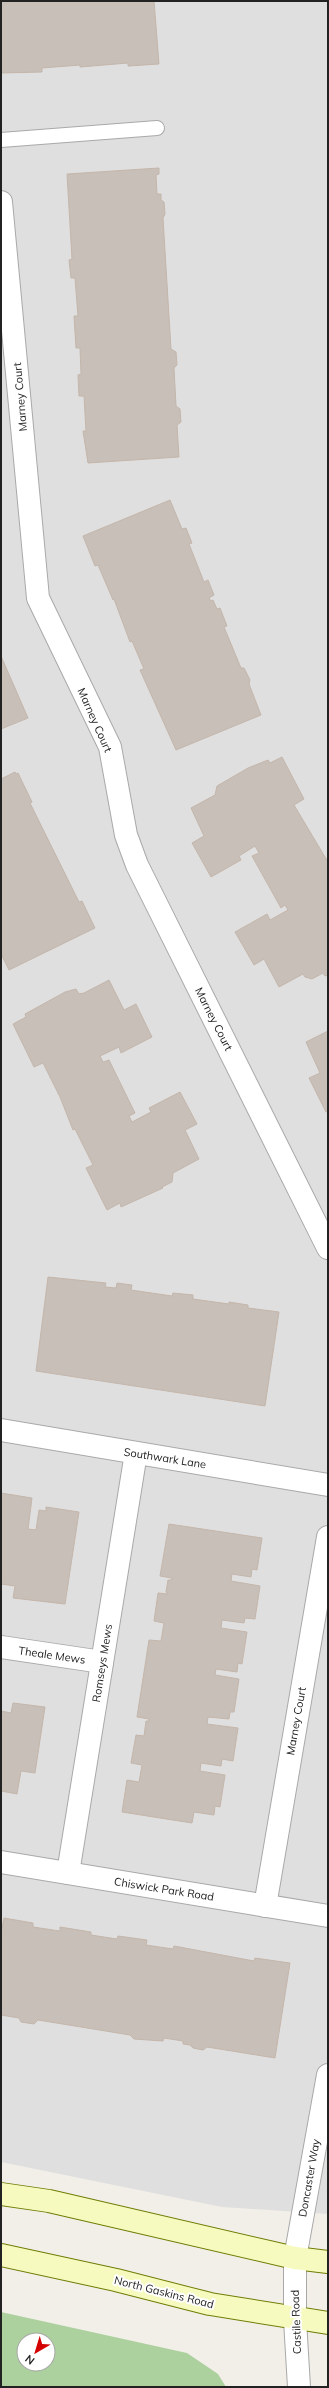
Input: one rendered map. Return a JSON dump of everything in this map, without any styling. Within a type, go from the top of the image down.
[{"type":"main road","points":[[1,2194],[49,2201],[295,2258],[328,2262]]},
{"type":"main road","name":"North Gaskins Road","points":[[1,2255],[116,2280],[210,2304],[295,2320],[328,2323]]},
{"type":"street","name":"Marney Court","points":[[1,202],[38,598],[110,747],[126,835],[137,865],[328,1248]]},
{"type":"street","name":"Southwark Lane","points":[[1,1430],[328,1485]]},
{"type":"street","name":"Romseys Mews","points":[[68,1873],[136,1453]]},
{"type":"street","name":"Marney Court","points":[[265,1906],[328,1537]]},
{"type":"street","name":"Theale Mews","points":[[1,1647],[102,1662]]},
{"type":"street","name":"Chiswick Park Road","points":[[1,1862],[328,1916]]},
{"type":"street","name":"Doncaster Way","points":[[295,2258],[328,2075]]},
{"type":"street","name":"Castile Road","points":[[295,2258],[295,2320],[299,2387]]},
{"type":"lane","points":[[1,140],[157,128]]},
{"type":"shaded area","points":[[1,1],[328,1],[328,2214],[222,2207],[1,2162]]},
{"type":"green space","points":[[1,2312],[187,2353],[218,2374],[226,2387],[1,2387]]},
{"type":"building","points":[[1,1],[154,1],[159,64],[128,66],[128,63],[80,67],[80,65],[42,68],[42,72],[1,73]]},
{"type":"building","points":[[159,168],[159,174],[156,175],[157,194],[161,194],[161,200],[164,202],[165,214],[163,218],[171,349],[176,352],[177,365],[174,368],[176,406],[180,409],[181,422],[177,425],[179,457],[88,463],[83,431],[86,431],[84,396],[79,396],[78,375],[81,374],[80,348],[76,348],[74,316],[78,316],[75,278],[71,278],[69,260],[72,259],[67,174]]},
{"type":"building","points":[[170,500],[182,529],[186,528],[192,543],[189,544],[204,582],[208,580],[214,595],[209,598],[211,601],[213,600],[217,609],[220,608],[227,626],[224,627],[241,668],[244,668],[250,680],[249,684],[261,715],[176,750],[140,670],[144,669],[132,641],[130,642],[114,599],[113,600],[98,565],[95,566],[83,536]]},
{"type":"building","points":[[1,656],[28,718],[1,729]]},
{"type":"building","points":[[282,757],[304,799],[294,805],[328,862],[328,975],[325,976],[323,973],[312,979],[305,977],[303,974],[279,987],[264,959],[254,965],[235,932],[267,914],[270,920],[288,910],[285,905],[281,908],[252,856],[259,853],[255,846],[239,856],[241,860],[211,877],[192,843],[204,836],[191,808],[215,795],[217,786],[248,768],[268,760],[270,763]]},
{"type":"building","points":[[15,772],[16,774],[18,773],[32,802],[30,803],[79,902],[82,901],[95,928],[9,970],[1,954],[1,779]]},
{"type":"building","points":[[109,980],[124,1010],[136,1004],[152,1037],[121,1053],[119,1047],[100,1056],[103,1062],[109,1060],[135,1113],[129,1116],[132,1122],[151,1112],[149,1108],[180,1092],[197,1124],[185,1130],[199,1159],[173,1173],[172,1182],[162,1187],[163,1188],[121,1207],[120,1203],[107,1210],[86,1168],[93,1165],[75,1129],[73,1130],[60,1097],[43,1063],[34,1067],[13,1024],[26,1017],[25,1014],[65,992],[76,989],[79,994],[84,993]]},
{"type":"building","points":[[328,1031],[328,1111],[326,1112],[309,1078],[320,1073],[306,1042]]},
{"type":"building","points":[[48,1277],[106,1283],[105,1287],[116,1288],[117,1283],[132,1285],[131,1290],[172,1296],[173,1293],[193,1295],[193,1299],[229,1304],[229,1302],[248,1305],[248,1308],[279,1312],[265,1406],[36,1371]]},
{"type":"building","points":[[1,1493],[32,1498],[28,1529],[36,1530],[39,1510],[46,1511],[46,1507],[79,1512],[65,1604],[13,1598],[15,1586],[1,1584]]},
{"type":"building","points":[[169,1524],[262,1538],[257,1570],[252,1569],[251,1577],[232,1574],[231,1581],[260,1586],[255,1619],[245,1618],[244,1623],[222,1620],[221,1628],[247,1632],[242,1664],[238,1663],[237,1672],[216,1669],[215,1675],[239,1679],[234,1712],[230,1712],[229,1719],[208,1717],[207,1724],[238,1728],[233,1761],[222,1759],[221,1766],[201,1763],[200,1771],[225,1775],[220,1807],[215,1806],[214,1815],[194,1812],[192,1823],[122,1812],[127,1780],[139,1782],[142,1765],[131,1763],[136,1735],[144,1736],[146,1721],[149,1721],[149,1719],[137,1717],[149,1640],[161,1641],[164,1623],[154,1621],[158,1593],[168,1594],[166,1592],[168,1580],[171,1580],[172,1578],[160,1576]]},
{"type":"building","points":[[13,1703],[45,1707],[35,1773],[21,1771],[17,1794],[1,1791],[1,1711],[11,1713]]},
{"type":"building","points":[[4,1918],[33,1923],[33,1927],[60,1931],[60,1927],[91,1932],[91,1935],[117,1939],[118,1936],[147,1940],[146,1945],[173,1949],[174,1946],[254,1961],[255,1958],[290,1963],[275,2058],[207,2047],[203,2050],[183,2044],[183,2041],[164,2038],[163,2041],[134,2039],[130,2035],[38,2020],[34,2024],[21,2022],[19,2018],[1,2015],[1,1933]]}]
